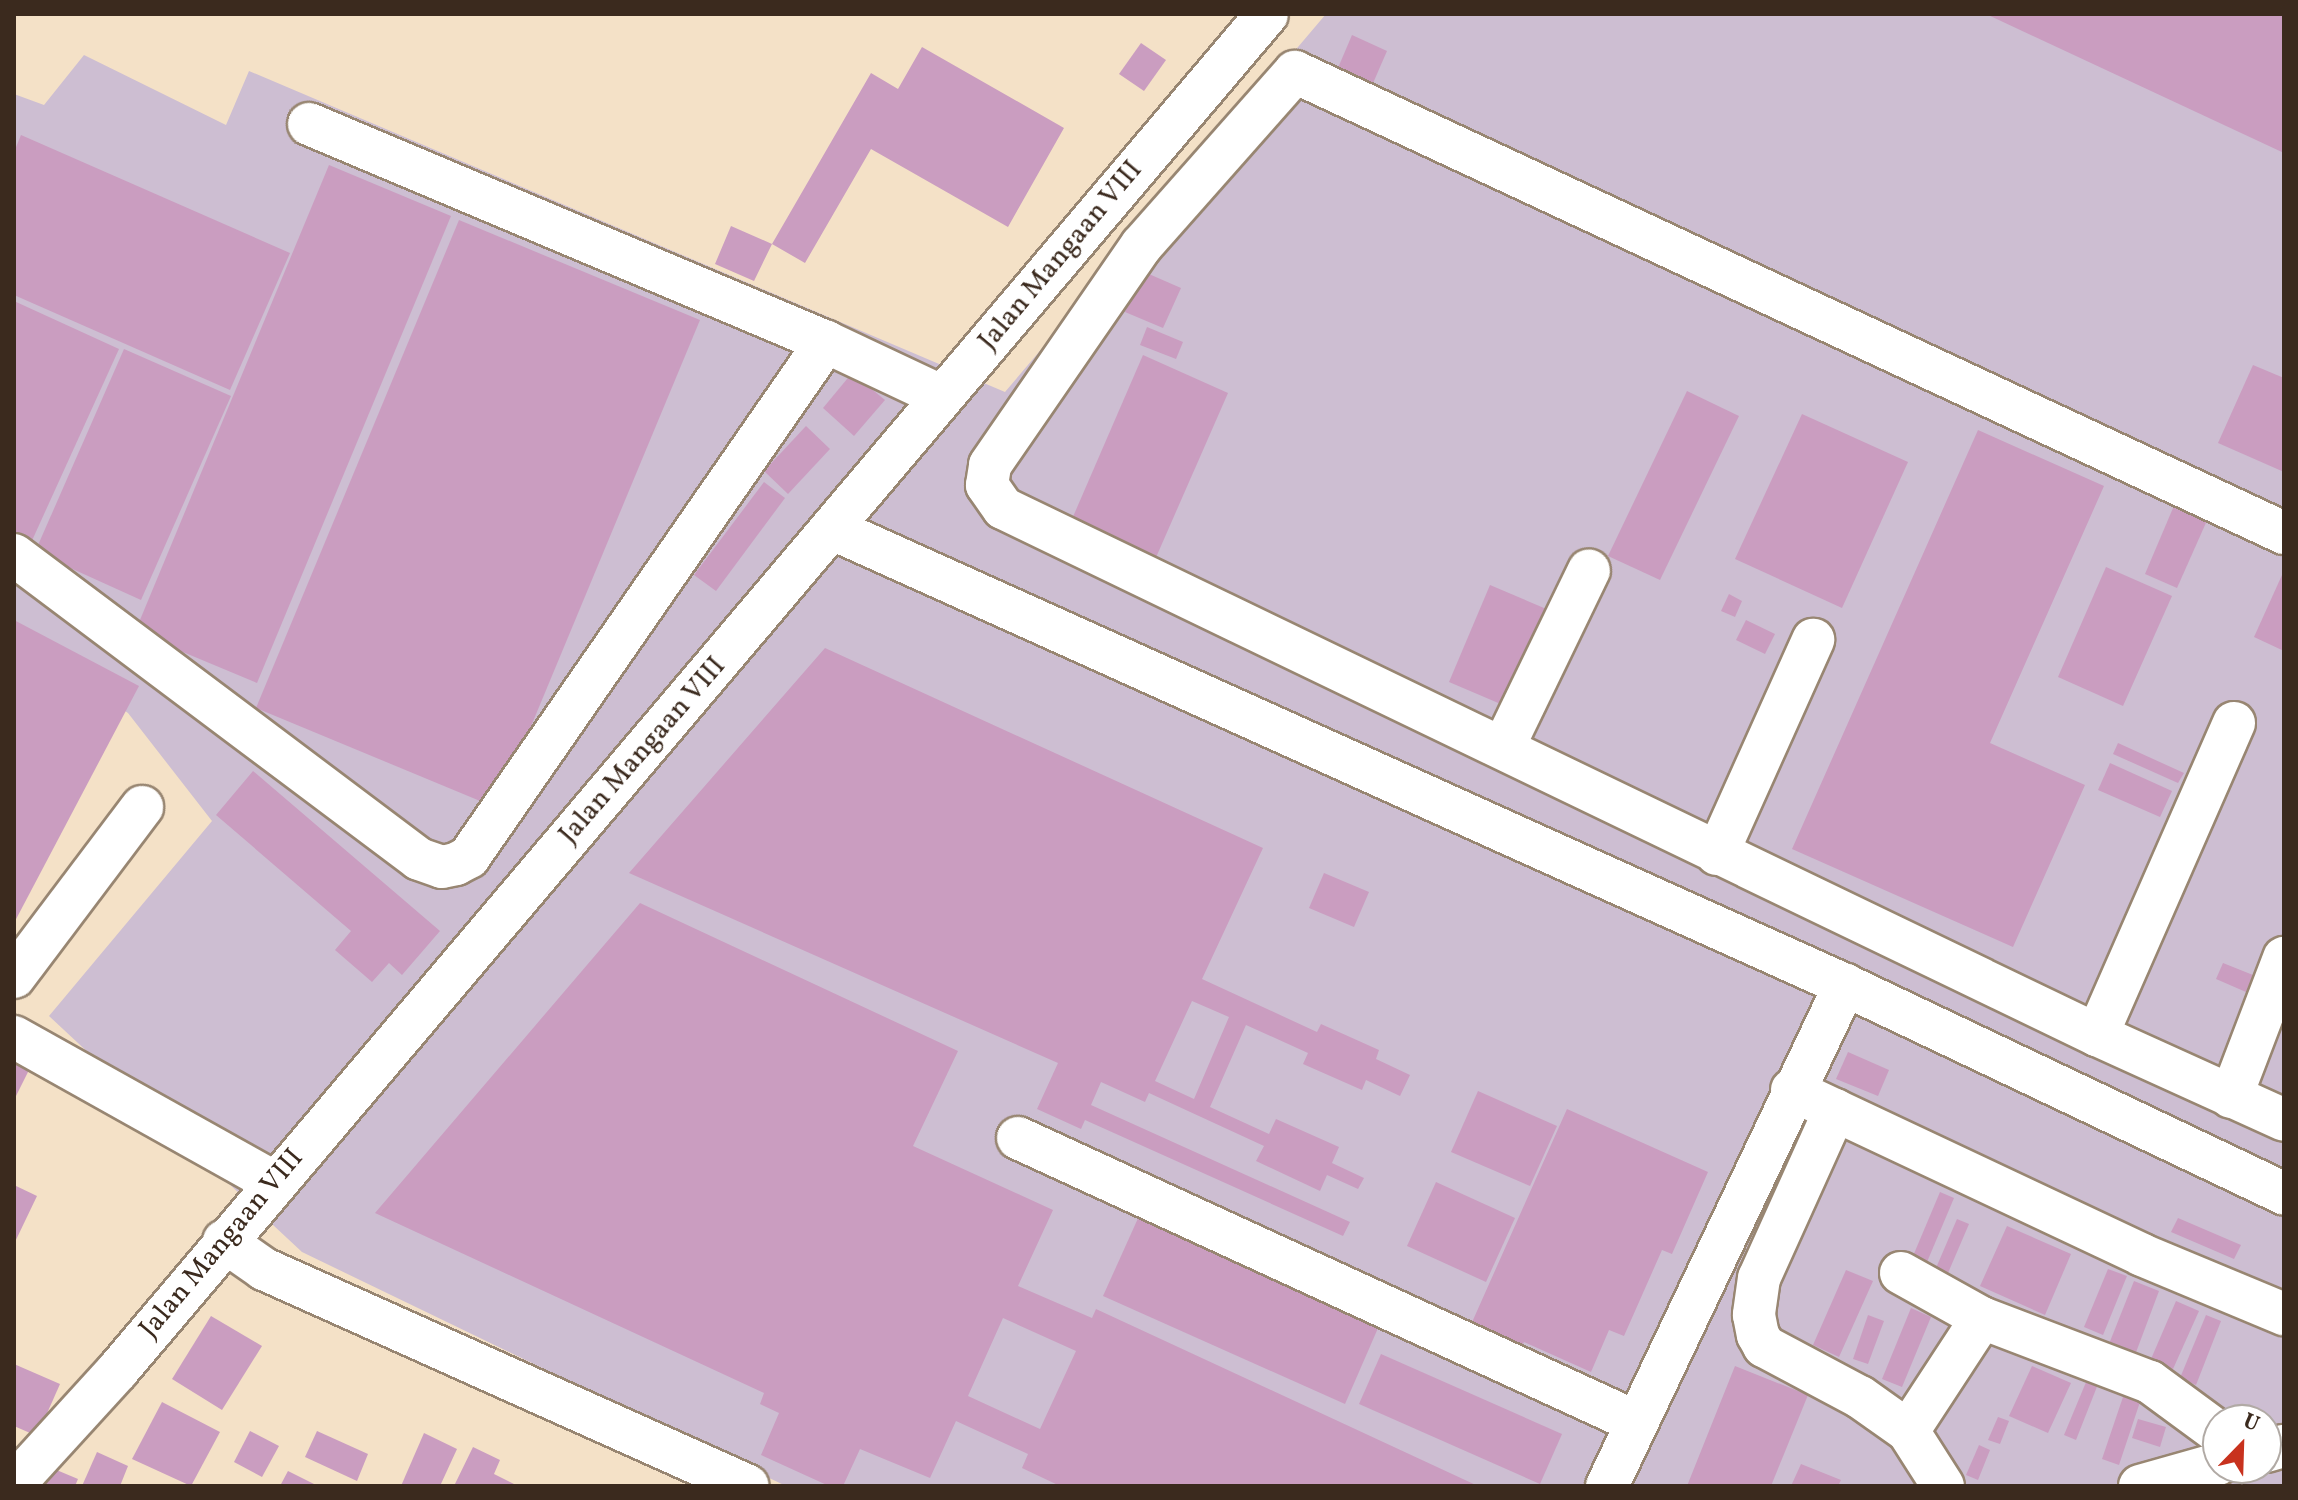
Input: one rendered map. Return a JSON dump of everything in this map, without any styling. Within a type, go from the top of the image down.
[{"type":"street","name":"Jalan Mangaan VIII","points":[[14,1484],[118,1370],[273,1182],[833,529],[941,396],[1267,14]]},
{"type":"street","points":[[2284,533],[1295,72],[1142,245],[1008,434],[990,465],[987,485],[1003,508],[1504,746],[1717,854],[2097,1035],[2284,1120]]},
{"type":"street","points":[[309,124],[826,342],[941,396]]},
{"type":"street","points":[[14,555],[419,859],[442,867],[456,864],[469,857],[826,342]]},
{"type":"street","points":[[833,529],[1845,985],[2284,1193]]},
{"type":"street","points":[[1504,746],[1589,570]]},
{"type":"street","points":[[1717,854],[1813,640]]},
{"type":"street","points":[[2097,1035],[2234,723]]},
{"type":"street","points":[[14,977],[142,807]]},
{"type":"street","points":[[2231,1097],[2284,958]]},
{"type":"street","points":[[1607,1486],[1792,1090],[1845,985]]},
{"type":"street","points":[[14,1037],[273,1182]]},
{"type":"street","points":[[1792,1090],[2142,1255],[2284,1314]]},
{"type":"street","points":[[1835,1110],[1759,1278],[1754,1315],[1758,1335],[1764,1346],[1860,1397],[1908,1431],[1943,1486]]},
{"type":"street","points":[[1018,1138],[1636,1422]]},
{"type":"street","points":[[224,1241],[264,1269],[748,1486]]},
{"type":"street","points":[[1901,1273],[1982,1318],[2150,1382],[2202,1420]]},
{"type":"street","points":[[1908,1431],[1982,1318]]},
{"type":"street","points":[[2140,1486],[2202,1469]]},
{"type":"shaded area","points":[[1326,14],[2284,14],[2284,1486],[786,1486],[302,1252],[49,1016],[212,821],[128,713],[14,632],[14,94],[44,105],[84,55],[226,125],[249,71],[1005,392]]},
{"type":"building","points":[[1986,14],[2284,14],[2284,153]]},
{"type":"building","points":[[1352,35],[1387,51],[1370,90],[1335,75]]},
{"type":"building","points":[[1141,43],[1166,60],[1144,91],[1119,74]]},
{"type":"building","points":[[922,47],[1064,128],[1008,227],[871,149],[805,263],[772,244],[871,73],[898,89]]},
{"type":"building","points":[[21,135],[290,253],[230,390],[14,295],[14,152]]},
{"type":"building","points":[[329,165],[451,216],[257,683],[135,632]]},
{"type":"building","points":[[459,220],[700,320],[497,808],[256,708]]},
{"type":"building","points":[[731,226],[772,244],[754,281],[715,264]]},
{"type":"building","points":[[1142,271],[1181,288],[1163,328],[1125,312]]},
{"type":"building","points":[[14,301],[119,349],[30,545],[14,538]]},
{"type":"building","points":[[1147,327],[1183,342],[1176,359],[1140,345]]},
{"type":"building","points":[[124,349],[231,396],[141,600],[35,552]]},
{"type":"building","points":[[1143,355],[1228,393],[1154,562],[1069,526]]},
{"type":"building","points":[[2253,365],[2284,378],[2284,472],[2218,443]]},
{"type":"building","points":[[852,373],[885,400],[854,436],[823,408]]},
{"type":"building","points":[[1687,391],[1739,416],[1660,580],[1608,556]]},
{"type":"building","points":[[1802,414],[1908,462],[1842,608],[1735,559]]},
{"type":"building","points":[[806,426],[830,449],[788,494],[764,471]]},
{"type":"building","points":[[1978,430],[2104,486],[1990,743],[2085,785],[2013,947],[1792,849]]},
{"type":"building","points":[[764,482],[785,498],[716,591],[694,575]]},
{"type":"building","points":[[2176,501],[2209,516],[2177,588],[2145,574]]},
{"type":"building","points":[[2106,567],[2172,596],[2123,706],[2058,677]]},
{"type":"building","points":[[2284,576],[2284,651],[2254,637]]},
{"type":"building","points":[[1490,585],[1551,611],[1510,708],[1449,682]]},
{"type":"building","points":[[1729,594],[1742,601],[1735,617],[1721,611]]},
{"type":"building","points":[[14,620],[139,686],[14,923]]},
{"type":"building","points":[[1746,620],[1775,634],[1765,654],[1736,640]]},
{"type":"building","points":[[825,648],[1263,848],[1202,979],[1317,1032],[1321,1024],[1379,1050],[1376,1059],[1410,1075],[1400,1096],[1366,1080],[1362,1090],[1303,1064],[1308,1053],[1246,1025],[1210,1107],[1269,1134],[1276,1119],[1339,1147],[1332,1163],[1364,1178],[1358,1189],[1327,1175],[1320,1191],[1256,1161],[1264,1146],[1149,1093],[1145,1102],[1101,1082],[1091,1105],[1350,1222],[1343,1236],[1085,1120],[1081,1129],[1037,1109],[1058,1063],[629,873]],"holes":[[[1192,1001],[1229,1017],[1194,1099],[1155,1081]]]},
{"type":"building","points":[[2118,743],[2184,773],[2178,783],[2113,754]]},
{"type":"building","points":[[2110,763],[2172,791],[2160,817],[2098,790]]},
{"type":"building","points":[[253,771],[440,931],[402,975],[389,963],[372,982],[335,950],[351,931],[216,815]]},
{"type":"building","points":[[1324,873],[1369,892],[1354,927],[1309,908]]},
{"type":"building","points":[[640,903],[958,1051],[913,1146],[1053,1210],[1018,1286],[1092,1318],[1096,1309],[1478,1486],[1060,1486],[1022,1468],[1028,1454],[956,1421],[930,1478],[860,1449],[843,1486],[829,1486],[761,1455],[779,1413],[760,1404],[764,1393],[375,1213]],"holes":[[[1003,1318],[1076,1351],[1040,1429],[968,1396]]]},
{"type":"building","points":[[2223,963],[2253,975],[2246,992],[2216,979]]},
{"type":"building","points":[[1848,1052],[1889,1070],[1878,1096],[1836,1079]]},
{"type":"building","points":[[14,1055],[32,1064],[14,1100]]},
{"type":"building","points":[[1478,1091],[1557,1126],[1530,1186],[1451,1152]]},
{"type":"building","points":[[1567,1109],[1708,1172],[1672,1254],[1662,1250],[1624,1336],[1609,1330],[1591,1372],[1524,1342],[1519,1352],[1469,1329]]},
{"type":"building","points":[[1436,1182],[1515,1218],[1486,1282],[1407,1246]]},
{"type":"building","points":[[14,1185],[37,1196],[14,1244]]},
{"type":"building","points":[[1940,1192],[1954,1198],[1927,1262],[1913,1256]]},
{"type":"building","points":[[1144,1205],[1385,1312],[1345,1404],[1103,1296]]},
{"type":"building","points":[[2178,1218],[2241,1245],[2234,1259],[2171,1232]]},
{"type":"building","points":[[1957,1219],[1969,1224],[1948,1273],[1936,1268]]},
{"type":"building","points":[[2007,1226],[2071,1254],[2045,1315],[1980,1286]]},
{"type":"building","points":[[2108,1269],[2127,1276],[2103,1335],[2084,1327]]},
{"type":"building","points":[[1846,1270],[1873,1281],[1839,1357],[1813,1345]]},
{"type":"building","points":[[2134,1281],[2159,1291],[2135,1355],[2109,1344]]},
{"type":"building","points":[[2176,1301],[2199,1311],[2173,1369],[2151,1359]]},
{"type":"building","points":[[1911,1308],[1931,1317],[1902,1387],[1882,1379]]},
{"type":"building","points":[[1868,1315],[1884,1321],[1868,1364],[1853,1359]]},
{"type":"building","points":[[2206,1315],[2221,1321],[2196,1385],[2180,1378]]},
{"type":"building","points":[[211,1316],[262,1346],[222,1410],[172,1379]]},
{"type":"building","points":[[1381,1354],[1562,1434],[1540,1484],[1359,1404]]},
{"type":"building","points":[[14,1364],[60,1384],[37,1436],[14,1426]]},
{"type":"building","points":[[1735,1366],[1808,1395],[1771,1486],[1687,1486]]},
{"type":"building","points":[[2032,1366],[2071,1383],[2048,1433],[2009,1416]]},
{"type":"building","points":[[2089,1375],[2100,1379],[2076,1440],[2064,1435]]},
{"type":"building","points":[[2124,1394],[2141,1399],[2119,1465],[2102,1459]]},
{"type":"building","points":[[162,1402],[220,1432],[191,1486],[132,1459]]},
{"type":"building","points":[[1998,1417],[2009,1421],[2000,1444],[1988,1440]]},
{"type":"building","points":[[2138,1419],[2166,1427],[2160,1447],[2132,1438]]},
{"type":"building","points":[[250,1431],[279,1446],[262,1477],[234,1462]]},
{"type":"building","points":[[317,1431],[368,1454],[357,1481],[305,1457]]},
{"type":"building","points":[[424,1433],[457,1449],[440,1486],[401,1486]]},
{"type":"building","points":[[1979,1445],[1990,1450],[1978,1480],[1966,1475]]},
{"type":"building","points":[[473,1447],[500,1460],[494,1474],[518,1486],[454,1486]]},
{"type":"building","points":[[97,1452],[128,1466],[120,1486],[82,1486]]},
{"type":"building","points":[[1801,1464],[1841,1480],[1838,1486],[1791,1486]]},
{"type":"building","points":[[47,1466],[78,1479],[75,1486],[38,1486]]},
{"type":"building","points":[[288,1471],[318,1486],[280,1486]]}]
